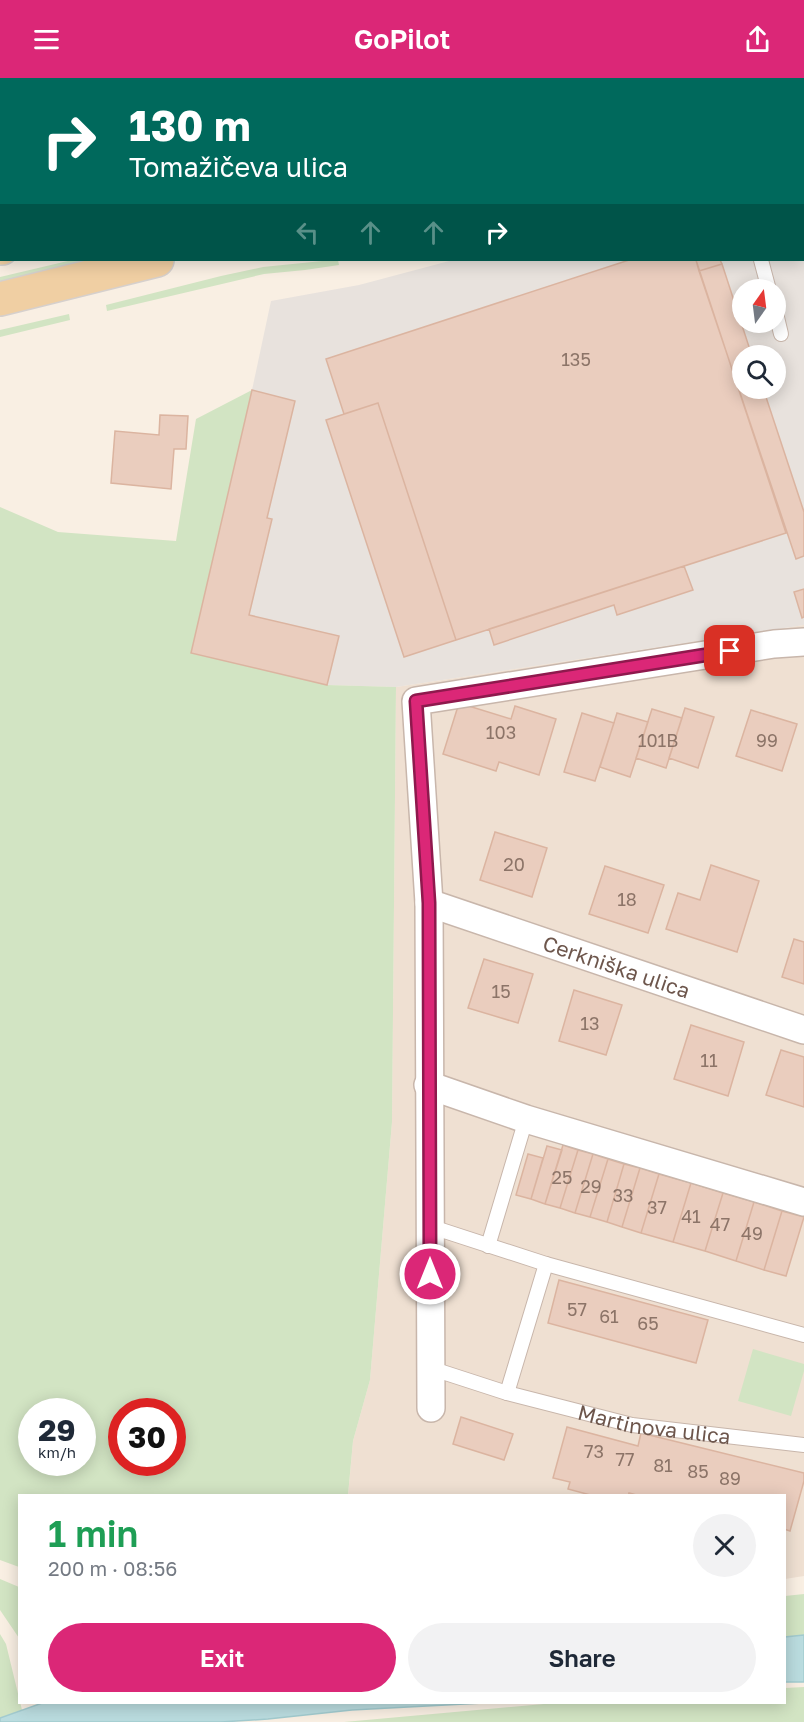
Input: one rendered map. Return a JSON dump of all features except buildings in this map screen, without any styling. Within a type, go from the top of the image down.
[{"type":"main road","points":[[0,299],[153,261]]},
{"type":"street","points":[[430,1408],[429,903],[416,701],[774,644],[804,642]]},
{"type":"street","name":"Cerkniška ulica","points":[[429,903],[804,1030]]},
{"type":"street","points":[[428,1085],[526,1119],[804,1202]]},
{"type":"lane","points":[[761,261],[766,279]]},
{"type":"lane","points":[[488,1246],[526,1119]]},
{"type":"lane","points":[[429,1226],[546,1264],[804,1335]]},
{"type":"lane","points":[[507,1394],[546,1264]]},
{"type":"lane","name":"Martinova ulica","points":[[430,1368],[507,1394],[632,1425],[804,1445]]},
{"type":"shaded area","points":[[449,261],[804,261],[804,625],[396,687],[327,685],[191,653],[271,301],[359,285]]},
{"type":"shaded area","points":[[804,625],[804,1576],[786,1579],[786,1494],[348,1494],[353,1441],[370,1380],[392,1122],[396,687]]},
{"type":"green space","points":[[68,261],[93,261],[0,283],[0,277]]},
{"type":"green space","points":[[322,261],[338,261],[339,265],[264,274],[107,311],[106,305],[263,267]]},
{"type":"green space","points":[[69,314],[70,320],[0,337],[0,330]]},
{"type":"green space","points":[[252,390],[191,653],[327,685],[396,687],[392,1122],[370,1380],[353,1441],[348,1494],[18,1494],[18,1567],[0,1560],[0,507],[58,532],[176,541],[196,419]]},
{"type":"green space","points":[[753,1349],[804,1364],[791,1416],[738,1401]]},
{"type":"green space","points":[[0,1579],[18,1587],[18,1637],[0,1610]]},
{"type":"green space","points":[[804,1594],[804,1635],[786,1637],[786,1596]]},
{"type":"green space","points":[[0,1634],[6,1644],[18,1694],[18,1704],[21,1704],[22,1710],[0,1718]]},
{"type":"green space","points":[[804,1687],[804,1722],[344,1722],[544,1704],[786,1704],[786,1688]]},
{"type":"water","points":[[804,1635],[804,1682],[786,1682],[786,1637]]},
{"type":"water","points":[[39,1704],[464,1704],[352,1710],[221,1722],[0,1722],[0,1718]]},
{"type":"route","points":[[430,1274],[429,903],[416,701],[730,651]]}]
